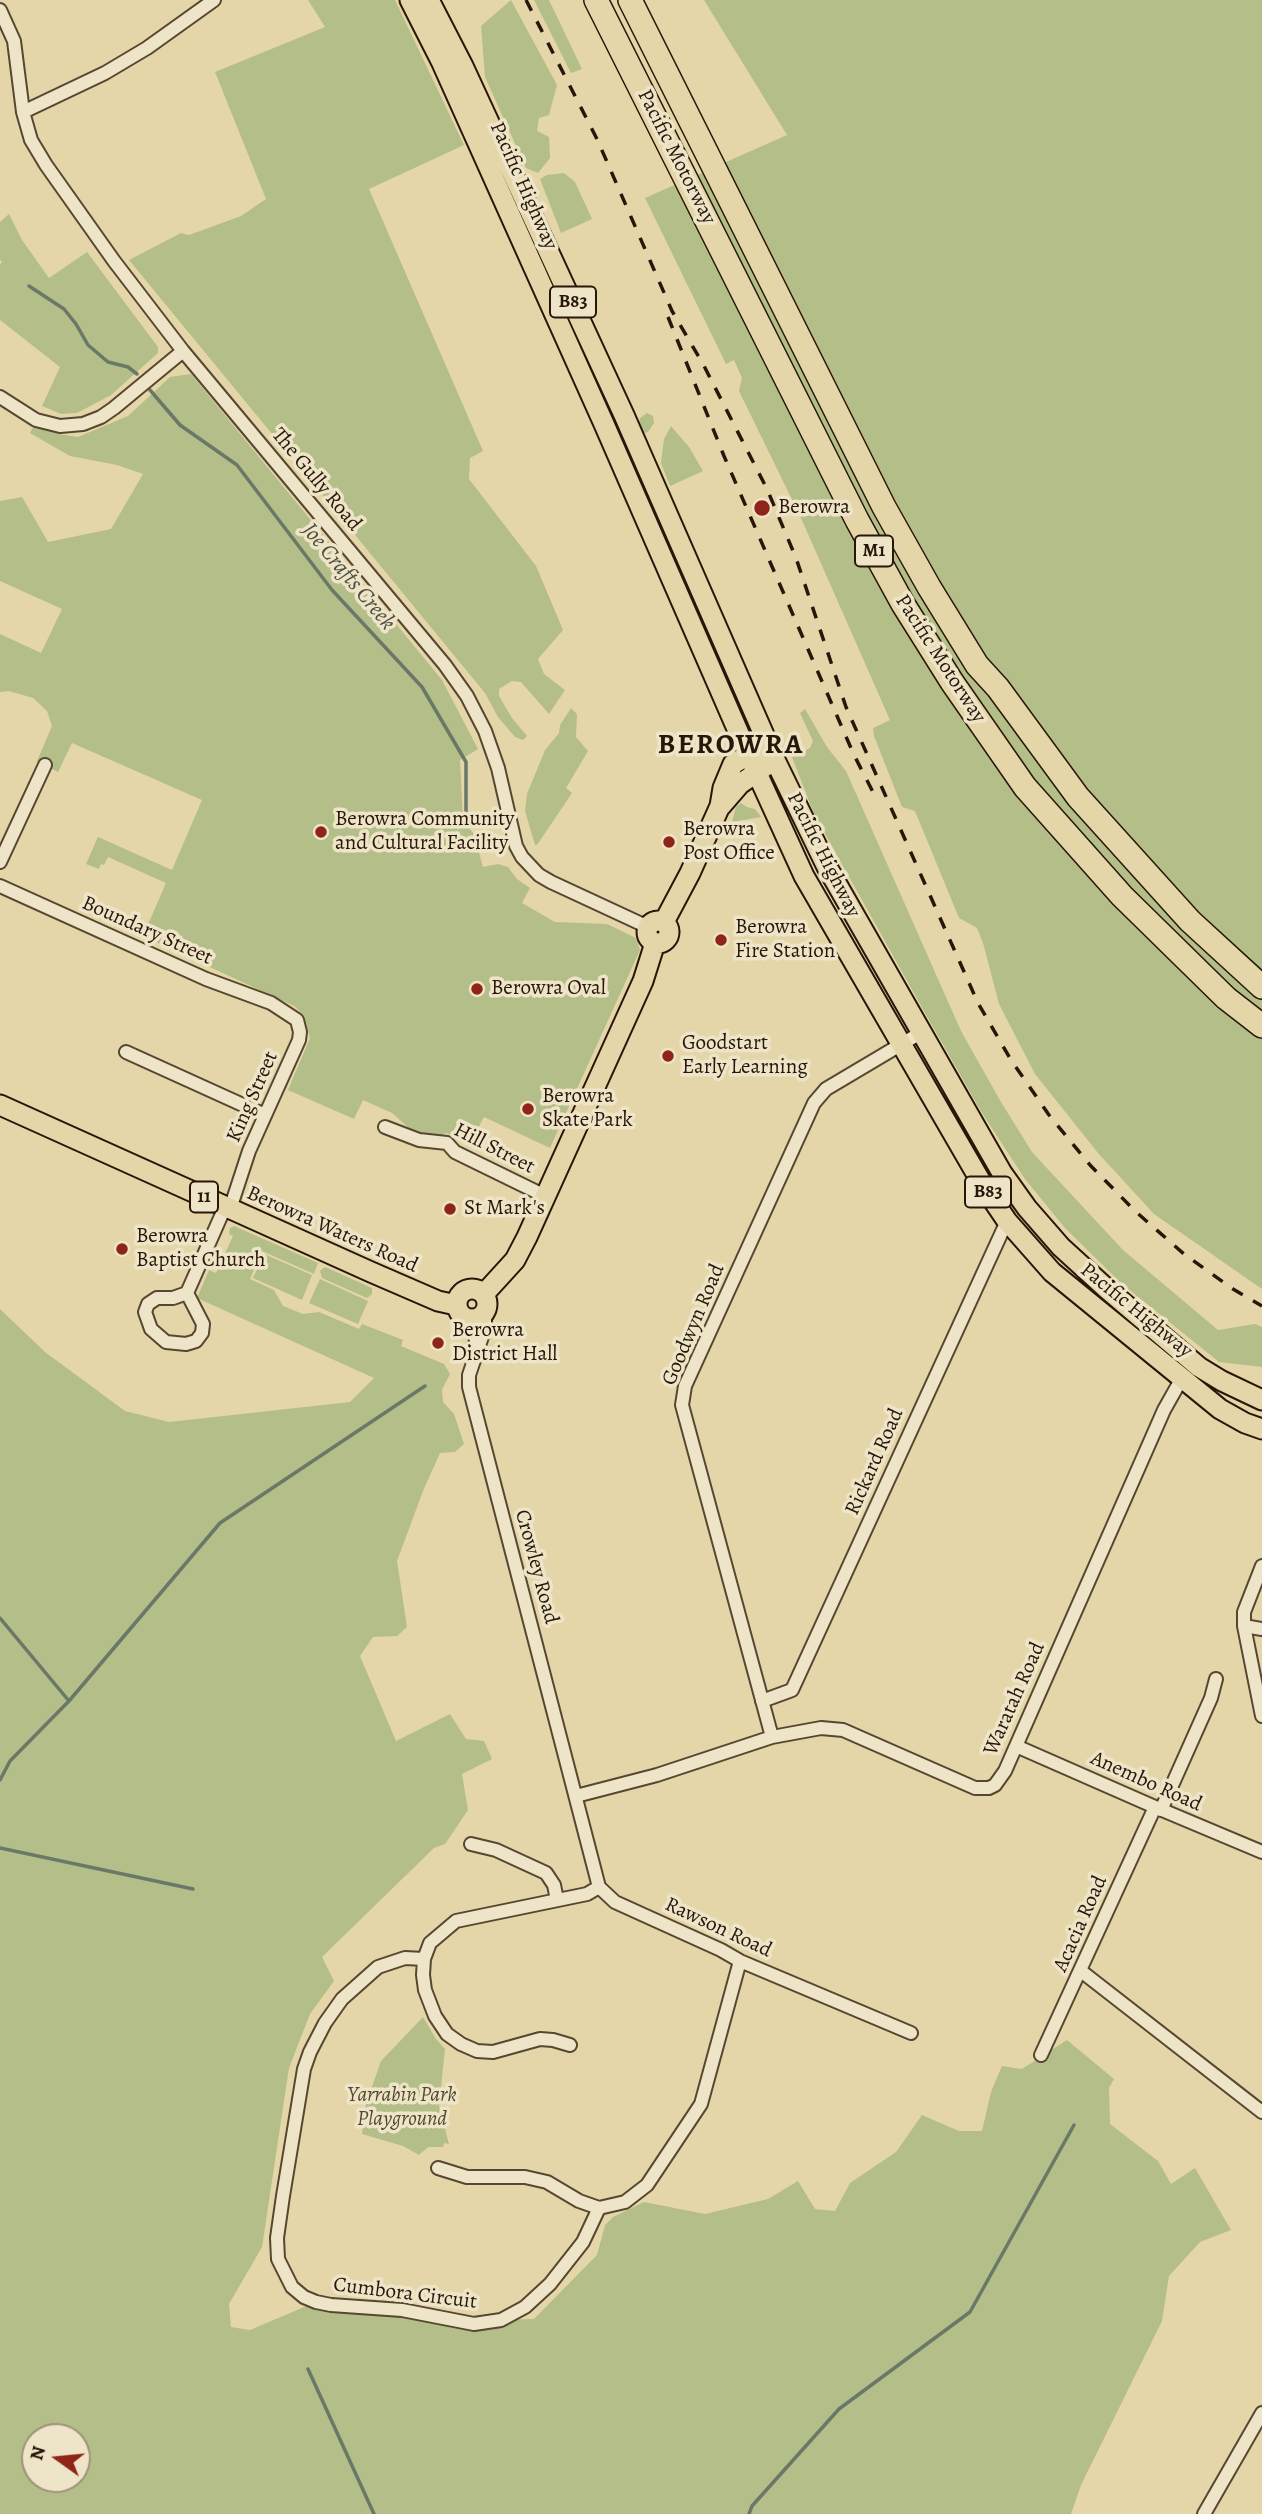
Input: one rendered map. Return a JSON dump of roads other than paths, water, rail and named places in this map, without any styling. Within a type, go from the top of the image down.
[{"type":"highway","name":"Pacific Motorway","points":[[596,0],[858,520],[903,604],[952,682],[1025,787],[1122,896],[1226,998],[1262,1027]]},
{"type":"highway","name":"Pacific Motorway","points":[[630,0],[884,507],[977,665],[998,688],[1078,797],[1191,921],[1262,987]]},
{"type":"main road","name":"Pacific Highway","points":[[410,0],[442,63],[479,122],[644,458],[772,752],[827,867],[1002,1172],[1027,1208],[1060,1247],[1199,1367],[1262,1400]]},
{"type":"main road","name":"Pacific Highway","points":[[429,0],[748,754],[804,876],[984,1187],[1007,1221],[1052,1272],[1220,1409],[1262,1429]]},
{"type":"main road","points":[[479,1309],[515,1260],[545,1196],[643,981],[655,931],[690,873],[720,806],[723,788],[733,764],[748,754],[772,752]]},
{"type":"main road","points":[[720,806],[740,784],[757,772],[772,752]]},
{"type":"main road","name":"Berowra Waters Road","points":[[0,1105],[438,1301],[456,1305]]},
{"type":"main road","points":[[456,1305],[459,1296],[466,1290],[476,1289],[479,1309]]},
{"type":"main road","name":"11","points":[[456,1305],[460,1315],[479,1309]]},
{"type":"street","points":[[23,112],[105,73],[147,48],[214,0]]},
{"type":"street","name":"The Gully Road","points":[[0,10],[15,41],[23,112],[31,139],[46,165],[114,261],[183,351],[437,656],[467,696],[485,731],[498,768],[516,846],[530,867],[557,885],[655,931]]},
{"type":"street","points":[[0,397],[36,420],[60,426],[83,424],[114,408],[183,351]]},
{"type":"street","points":[[0,862],[44,765]]},
{"type":"street","name":"Boundary Street","points":[[0,886],[206,979],[280,1007]]},
{"type":"street","name":"King Street","points":[[187,1293],[228,1208],[249,1151],[296,1046],[300,1032],[297,1020],[280,1007]]},
{"type":"street","name":"Goodwyn Road","points":[[772,1737],[682,1405],[685,1386],[814,1103],[826,1089],[922,1032]]},
{"type":"street","points":[[126,1052],[265,1115]]},
{"type":"street","name":"Hill Street","points":[[385,1127],[419,1140],[447,1143],[455,1152],[545,1196]]},
{"type":"street","name":"Rickard Road","points":[[762,1701],[792,1690],[1007,1221]]},
{"type":"street","points":[[187,1293],[203,1324],[202,1333],[196,1341],[186,1344],[166,1342],[151,1329],[145,1312],[148,1304],[157,1298],[173,1298],[187,1293]]},
{"type":"street","name":"Crowley Road","points":[[479,1309],[485,1328],[469,1374],[469,1387],[576,1796]]},
{"type":"street","name":"Waratah Road","points":[[576,1796],[670,1771],[772,1737],[821,1728],[843,1730],[967,1786],[989,1788],[1000,1779],[1016,1746],[1164,1410],[1182,1378]]},
{"type":"street","points":[[1262,1566],[1246,1603],[1244,1626],[1262,1716]]},
{"type":"street","points":[[1244,1626],[1262,1629]]},
{"type":"street","name":"Acacia Road","points":[[1041,2055],[1211,1698],[1216,1679]]},
{"type":"street","name":"Anembo Road","points":[[1016,1746],[1262,1852]]},
{"type":"street","points":[[570,2045],[540,2039],[493,2052],[477,2051],[461,2044],[447,2034],[435,2016],[425,1990],[423,1975],[424,1959],[430,1943],[456,1921],[587,1894],[600,1887],[576,1796]]},
{"type":"street","points":[[471,1844],[496,1850],[546,1873],[554,1885],[557,1900]]},
{"type":"street","name":"Rawson Road","points":[[600,1887],[615,1902],[722,1950],[740,1961],[912,2033]]},
{"type":"street","name":"Cumbora Circuit","points":[[424,1959],[405,1958],[379,1967],[342,1999],[310,2052],[304,2069],[277,2238],[278,2259],[292,2287],[304,2297],[331,2305],[402,2310],[474,2324],[501,2320],[525,2307],[550,2284],[583,2242],[598,2208]]},
{"type":"street","points":[[438,2168],[467,2177],[525,2177],[547,2182],[579,2201],[598,2208],[625,2202],[647,2185],[701,2104],[740,1961]]},
{"type":"street","points":[[1081,1971],[1262,2112]]},
{"type":"street","points":[[1204,2514],[1262,2413]]},
{"type":"waterway","name":"Joe Crafts Creek","points":[[29,286],[64,309],[88,345],[108,362],[128,367],[137,374]]},
{"type":"waterway","name":"Joe Crafts Creek","points":[[150,390],[180,425],[237,465],[332,590],[422,687],[466,762],[466,817]]},
{"type":"waterway","points":[[0,1780],[10,1761],[69,1701],[220,1523],[425,1386]]},
{"type":"waterway","points":[[0,1618],[69,1701]]},
{"type":"waterway","points":[[0,1848],[193,1889]]},
{"type":"waterway","points":[[749,2514],[752,2506],[839,2409],[970,2312],[1074,2125]]},
{"type":"waterway","points":[[308,2369],[374,2514]]},
{"type":"railway","points":[[526,0],[597,139],[672,311],[703,364],[767,489],[796,558],[846,707],[978,1003],[1011,1060],[1049,1115],[1090,1165],[1135,1211],[1184,1254],[1262,1306]]},
{"type":"railway","points":[[668,317],[724,456],[854,755],[873,792]]},
{"type":"place","name":"Berowra","points":[[762,508]]},
{"type":"place","name":"Berowra Community and Cultural Facility","points":[[321,832]]},
{"type":"place","name":"Berowra Post Office","points":[[669,842]]},
{"type":"place","name":"Berowra Fire Station","points":[[721,940]]},
{"type":"place","name":"Berowra Oval","points":[[477,989]]},
{"type":"place","name":"Goodstart Early Learning","points":[[668,1056]]},
{"type":"place","name":"Berowra Skate Park","points":[[528,1109]]},
{"type":"place","name":"St Mark's","points":[[450,1209]]},
{"type":"place","name":"Berowra Baptist Church","points":[[122,1249]]},
{"type":"place","name":"Berowra District Hall","points":[[438,1343]]},
{"type":"district","name":"BEROWRA","points":[[731,746]]},
{"type":"park label","name":"Yarrabin Park Playground","points":[[402,2108]]}]
